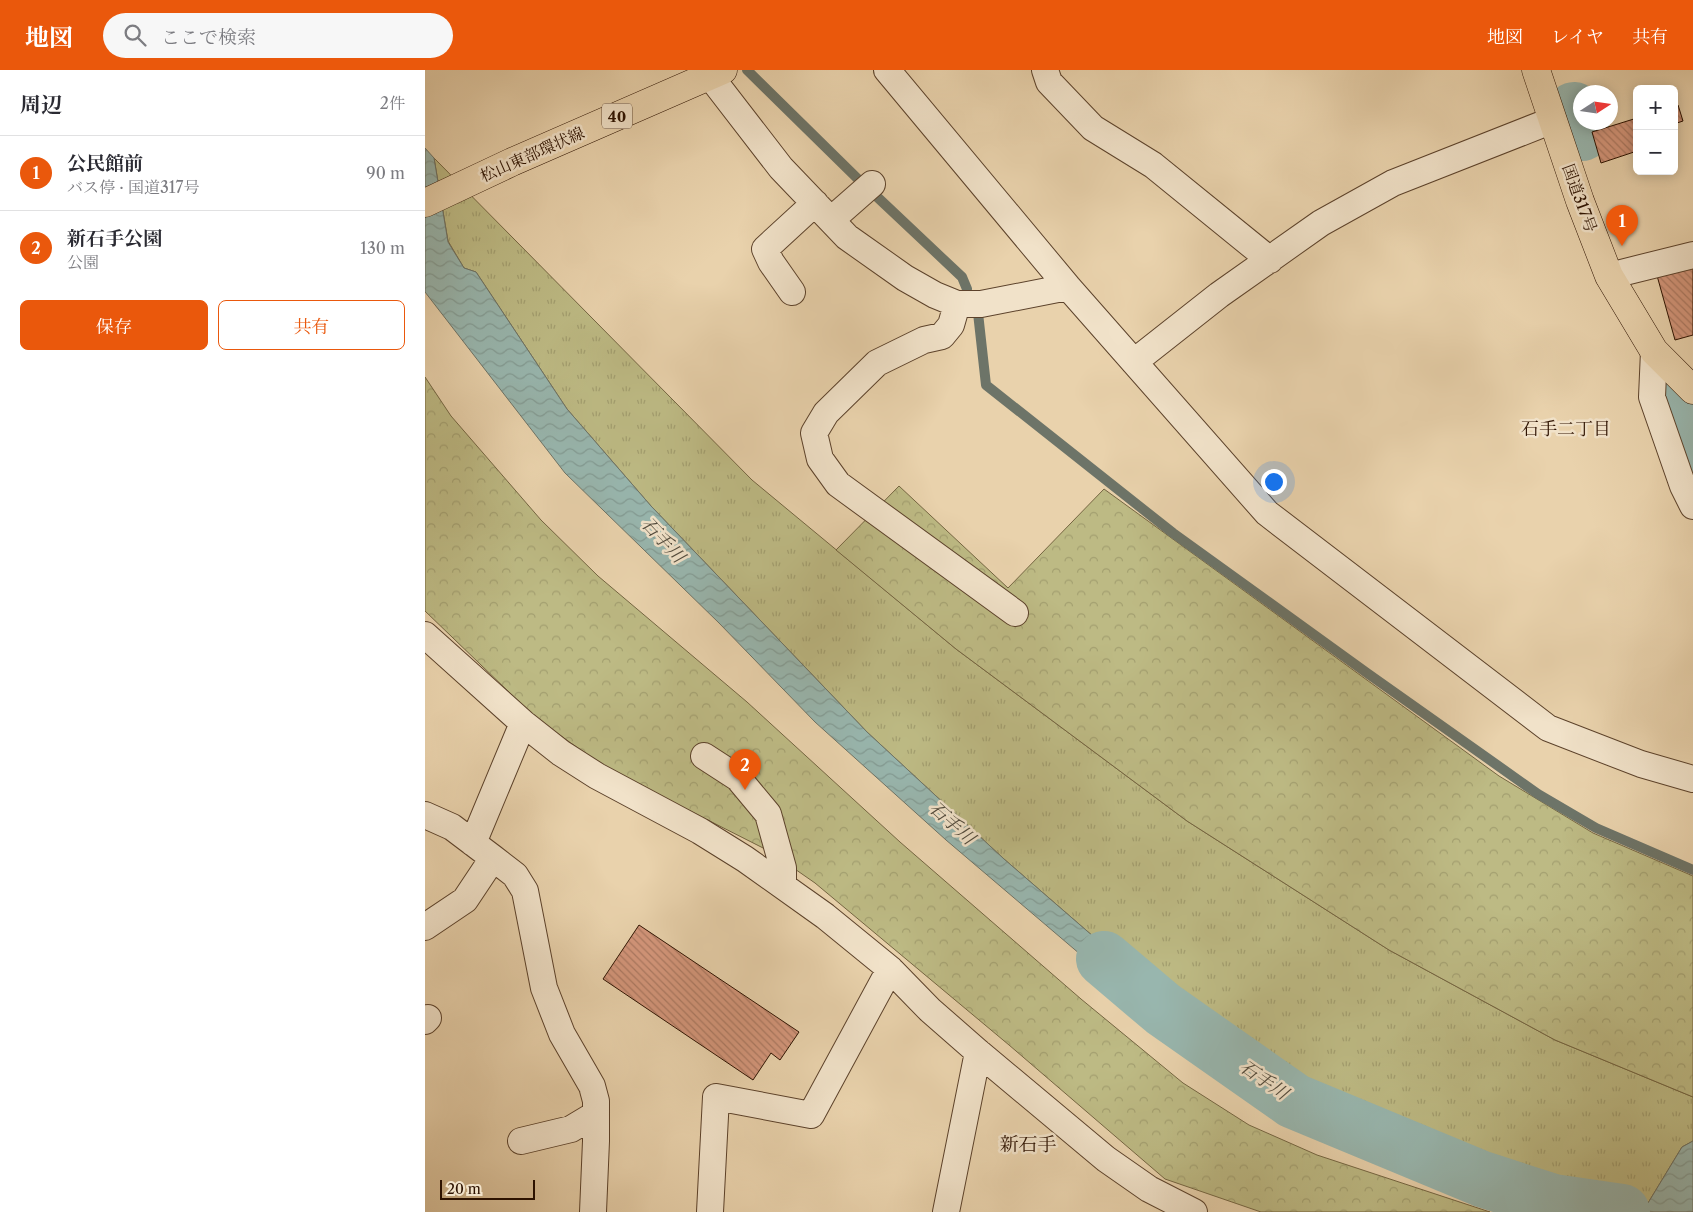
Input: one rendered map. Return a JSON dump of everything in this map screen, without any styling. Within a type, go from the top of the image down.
[{"type":"main road","name":"国道317号","points":[[1536,70],[1580,201],[1609,276],[1654,351],[1693,390]]},
{"type":"main road","name":"松山東部環状線","points":[[425,203],[512,162],[716,73]]},
{"type":"street","points":[[887,70],[1068,287],[1267,513],[1548,728],[1641,764],[1693,779]]},
{"type":"street","points":[[1045,70],[1049,82],[1093,128],[1153,165],[1270,260]]},
{"type":"street","points":[[716,73],[781,168],[847,237],[905,278],[935,296],[957,304],[981,304],[1068,287]]},
{"type":"street","points":[[1134,362],[1219,295],[1321,223],[1393,183],[1553,120]]},
{"type":"street","points":[[791,292],[771,262],[765,249],[823,211],[872,184]]},
{"type":"street","points":[[1609,276],[1693,255]]},
{"type":"street","points":[[957,304],[951,325],[943,336],[923,340],[877,363],[826,413],[814,433],[819,459],[838,484],[1015,614]]},
{"type":"street","points":[[1654,351],[1652,397],[1683,486],[1693,506]]},
{"type":"street","points":[[425,635],[523,723],[561,753],[597,776],[700,831],[783,884],[890,969],[930,1010],[1106,1159],[1149,1189],[1194,1212]]},
{"type":"street","points":[[425,927],[465,900],[483,850],[523,723]]},
{"type":"street","points":[[704,756],[738,778],[768,814],[783,868],[783,884]]},
{"type":"street","points":[[425,815],[452,827],[483,850],[515,875],[525,891],[544,988],[562,1034],[593,1086],[596,1101],[593,1212]]},
{"type":"street","points":[[710,1212],[715,1097],[811,1115],[890,969]]},
{"type":"street","points":[[946,1212],[978,1052]]},
{"type":"street","points":[[521,1141],[571,1129],[596,1114]]},
{"type":"green space","points":[[434,158],[752,480],[956,649],[1187,821],[1389,950],[1555,1040],[1693,1097],[1693,1141],[1682,1147],[1648,1203],[1610,1202],[1514,1190],[1542,1208],[1493,1193],[1345,1136],[1289,1113],[1121,989],[1162,1008],[1132,970],[1004,859],[867,732],[651,506],[567,409],[476,272],[464,268],[448,241]]},
{"type":"green space","points":[[425,377],[451,416],[541,520],[598,576],[747,702],[900,842],[1081,999],[1183,1083],[1249,1125],[1317,1155],[1490,1212],[1261,1212],[1165,1179],[1009,1045],[815,883],[769,851],[609,770],[537,719],[425,611]]},
{"type":"green space","points":[[899,486],[1008,588],[1104,489],[1499,776],[1593,833],[1693,876],[1693,1097],[1555,1040],[1389,950],[1187,821],[956,649],[836,550]]},
{"type":"water","points":[[425,148],[434,158],[448,242],[464,268],[476,272],[567,409],[651,506],[867,732],[1004,859],[1132,970],[1163,1009],[1121,989],[946,840],[815,722],[719,623],[565,473],[425,292]]},
{"type":"water","points":[[1693,1141],[1693,1212],[1564,1212],[1542,1208],[1513,1190],[1610,1202],[1648,1203],[1682,1147]]},
{"type":"building","points":[[1678,105],[1683,121],[1678,123]]},
{"type":"building","points":[[1633,119],[1633,152],[1601,163],[1592,132],[1598,130],[1618,130],[1618,124]]},
{"type":"building","points":[[1693,261],[1693,335],[1675,340],[1656,272]]},
{"type":"building","points":[[639,925],[799,1032],[780,1060],[771,1053],[753,1080],[603,979]]},
{"type":"waterway","points":[[747,70],[861,182]]},
{"type":"waterway","points":[[874,194],[962,277],[967,289]]},
{"type":"waterway","points":[[978,313],[986,385],[1173,533],[1538,794],[1596,828],[1693,870]]},
{"type":"waterway","points":[[1673,407],[1693,466]]},
{"type":"waterway","name":"石手川","points":[[1104,959],[1163,1009],[1294,1101],[1482,1179],[1553,1202],[1622,1212]]},
{"type":"place","name":"公民館前","points":[[1622,246]]},
{"type":"place","name":"新石手公園","points":[[745,790]]},
{"type":"district","name":"石手二丁目","points":[[1566,429]]},
{"type":"district","name":"新石手","points":[[1028,1144]]}]
